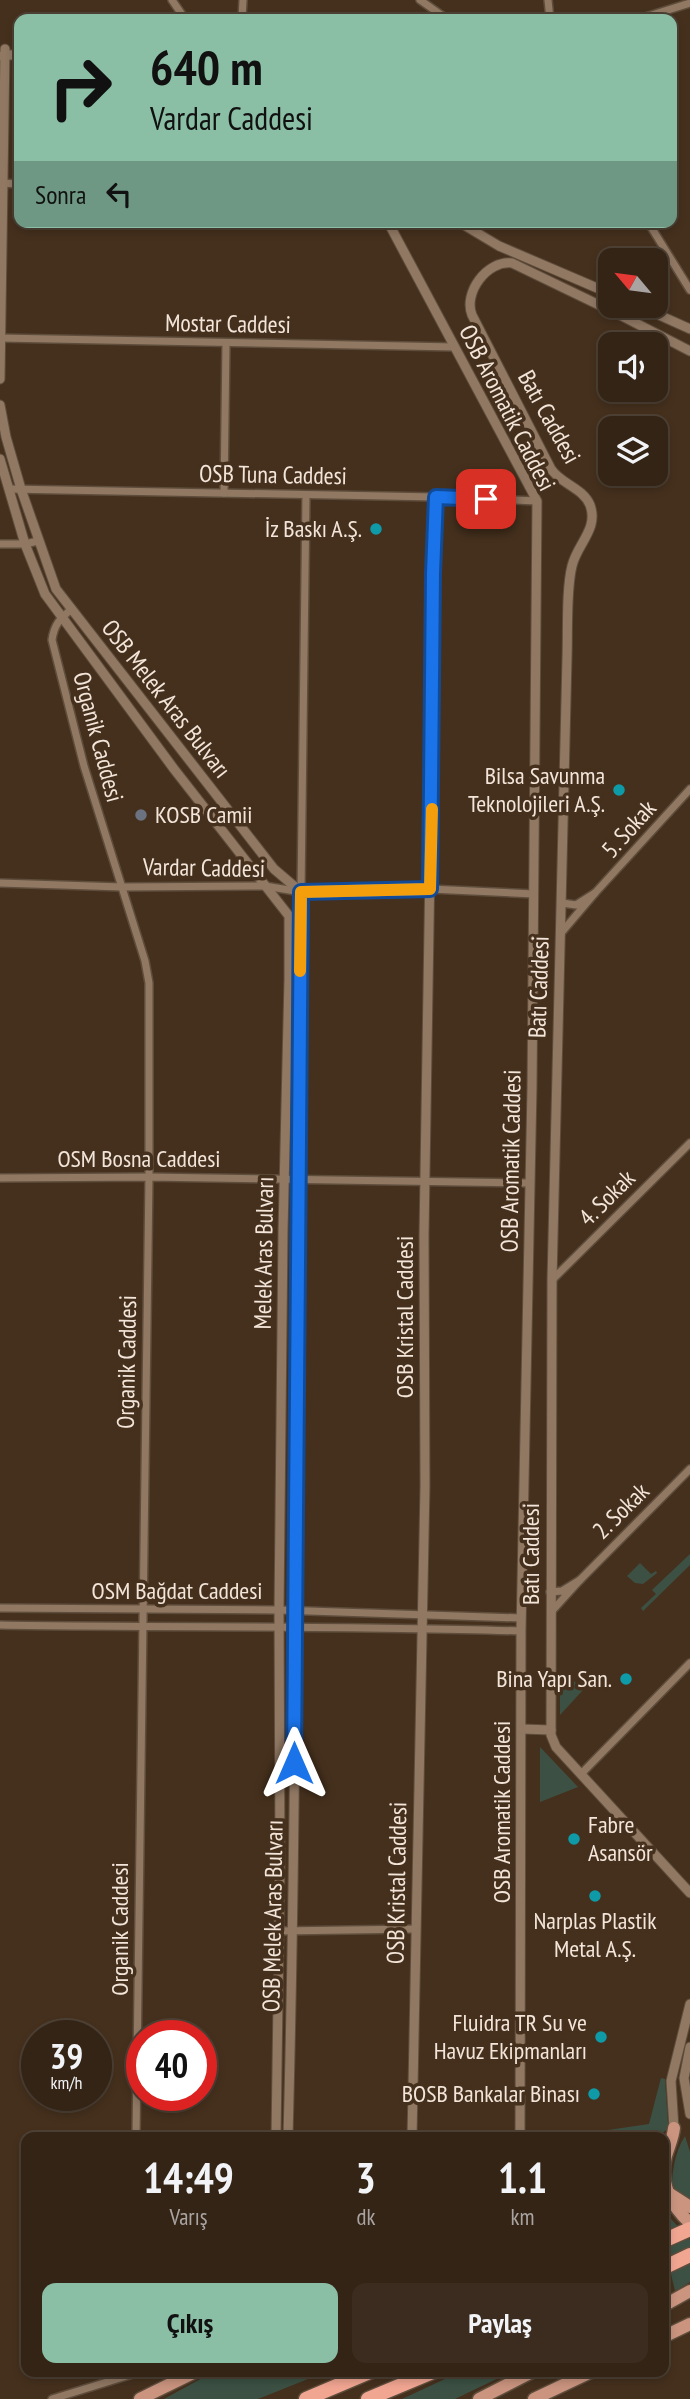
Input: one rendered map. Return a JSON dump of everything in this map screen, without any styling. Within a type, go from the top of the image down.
[{"type":"highway","points":[[669,2238],[690,2228]]},
{"type":"highway","points":[[669,2265],[690,2255]]},
{"type":"highway","points":[[306,2399],[358,2377]]},
{"type":"highway","points":[[368,2399],[421,2377]]},
{"type":"main road","points":[[669,2134],[674,2128]]},
{"type":"main road","points":[[669,2147],[674,2128]]},
{"type":"main road","points":[[669,2194],[690,2207]]},
{"type":"main road","points":[[669,2198],[690,2223]]},
{"type":"main road","points":[[669,2303],[690,2291]]},
{"type":"main road","points":[[669,2334],[690,2325]]},
{"type":"main road","points":[[140,2399],[185,2377]]},
{"type":"main road","points":[[479,2399],[522,2377]]},
{"type":"main road","points":[[534,2399],[580,2377]]},
{"type":"street","points":[[420,0],[440,14]]},
{"type":"street","points":[[655,14],[690,3]]},
{"type":"street","points":[[0,379],[3,52]]},
{"type":"street","name":"OSB Aromatik Caddesi","points":[[391,228],[537,501],[530,1183],[521,1631],[520,2132]]},
{"type":"street","points":[[469,228],[499,246],[598,288]]},
{"type":"street","points":[[652,228],[690,290]]},
{"type":"street","name":"Batı Caddesi","points":[[689,1892],[556,1747],[551,1730],[552,1280],[571,570],[591,527],[591,510],[585,498],[551,469],[472,315],[469,302],[475,287],[496,265],[512,263],[690,351]]},
{"type":"street","points":[[666,318],[690,329]]},
{"type":"street","name":"Mostar Caddesi","points":[[1,338],[455,347]]},
{"type":"street","points":[[224,494],[226,344]]},
{"type":"street","name":"OSB Melek Aras Bulvarı","points":[[0,405],[21,489],[56,589],[274,869],[301,892],[293,1930],[288,2132]]},
{"type":"street","name":"Melek Aras Bulvarı","points":[[0,458],[25,544],[45,594],[289,916],[279,1610],[276,2132]]},
{"type":"street","name":"OSB Tuna Caddesi","points":[[9,489],[537,501]]},
{"type":"street","points":[[301,892],[306,495]]},
{"type":"street","name":"OSB Kristal Caddesi","points":[[412,2132],[425,1486],[425,1180],[436,497]]},
{"type":"street","points":[[0,544],[38,541]]},
{"type":"street","points":[[61,617],[72,609]]},
{"type":"street","name":"Organik Caddesi","points":[[61,617],[54,629],[52,640],[84,766],[145,961],[149,983],[149,1177],[136,2132]]},
{"type":"street","points":[[136,717],[147,708]]},
{"type":"street","name":"5. Sokak","points":[[561,933],[690,789]]},
{"type":"street","name":"Vardar Caddesi","points":[[0,884],[265,886],[301,892],[430,889],[534,894]]},
{"type":"street","name":"5. Sokak","points":[[562,903],[576,905],[595,893]]},
{"type":"street","name":"4. Sokak","points":[[552,1280],[690,1143]]},
{"type":"street","name":"OSM Bosna Caddesi","points":[[0,1178],[149,1177],[530,1183]]},
{"type":"street","name":"2. Sokak","points":[[550,1613],[690,1469]]},
{"type":"street","name":"2. Sokak","points":[[551,1592],[562,1591],[580,1580]]},
{"type":"street","name":"OSM Bağdat Caddesi","points":[[0,1608],[279,1610],[522,1618]]},
{"type":"street","name":"OSM Bağdat Caddesi","points":[[0,1625],[295,1625],[521,1631]]},
{"type":"street","points":[[581,1774],[690,1663]]},
{"type":"street","points":[[522,1729],[551,1730]]},
{"type":"street","points":[[279,1931],[416,1929]]},
{"type":"street","points":[[674,2128],[671,2090],[690,2004]]},
{"type":"street","points":[[690,2048],[687,2086],[690,2114]]},
{"type":"street","points":[[674,2067],[680,2064],[688,2067]]},
{"type":"street","points":[[52,2399],[121,2377]]},
{"type":"green space","points":[[690,1554],[690,1565],[643,1611],[641,1608],[656,1594],[652,1590]]},
{"type":"green space","points":[[640,1563],[651,1574],[656,1571],[657,1573],[643,1584],[635,1583],[627,1576]]},
{"type":"green space","points":[[565,1672],[583,1690],[560,1715],[560,1674]]},
{"type":"green space","points":[[540,1747],[578,1787],[540,1802]]},
{"type":"green space","points":[[661,2078],[665,2079],[668,2124],[664,2132],[594,2132],[649,2124]]},
{"type":"green space","points":[[685,2136],[690,2152],[690,2201],[672,2188],[675,2161]]},
{"type":"green space","points":[[669,2217],[690,2240],[690,2282],[675,2291],[670,2270]]},
{"type":"green space","points":[[204,2377],[313,2377],[258,2399],[164,2399]]},
{"type":"green space","points":[[449,2377],[501,2377],[455,2399],[402,2399]]},
{"type":"slow traffic","points":[[300,971],[301,892],[430,889],[432,809]]},
{"type":"place","name":"İz Baskı A.Ş.","points":[[376,529]]},
{"type":"place","name":"Bilsa Savunma Teknolojileri A.Ş.","points":[[619,790]]},
{"type":"place","name":"KOSB Camii","points":[[141,815]]},
{"type":"place","name":"Bina Yapı San.","points":[[626,1679]]},
{"type":"place","name":"Fabre Asansör","points":[[574,1839]]},
{"type":"place","name":"Narplas Plastik Metal A.Ş.","points":[[595,1896]]},
{"type":"place","name":"Fluidra TR Su ve Havuz Ekipmanları","points":[[601,2037]]},
{"type":"place","name":"BOSB Bankalar Binası","points":[[594,2094]]},
{"type":"route","points":[[294,1763],[301,892],[430,889],[436,497],[486,499]]}]
